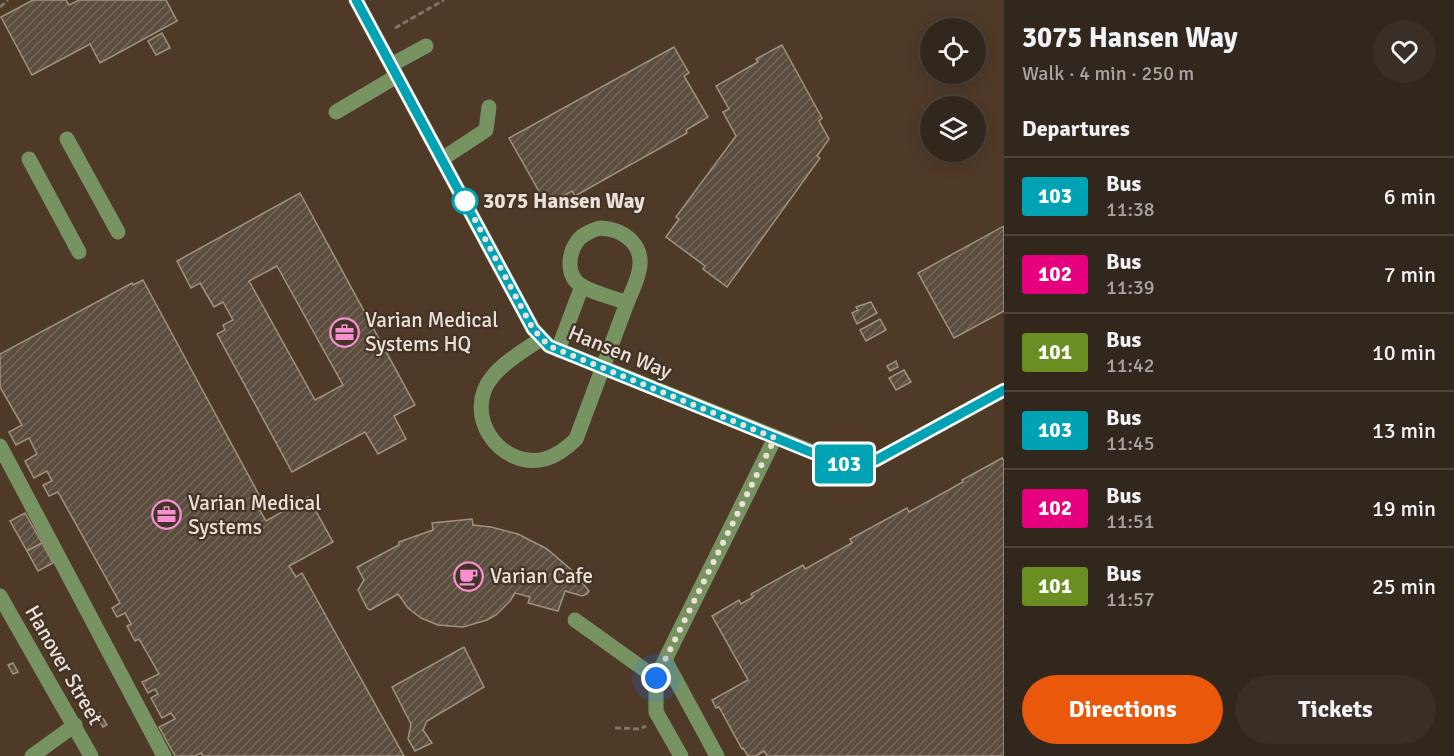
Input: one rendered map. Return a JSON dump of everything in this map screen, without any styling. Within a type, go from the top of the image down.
[{"type":"street","name":"Hansen Way","points":[[356,0],[533,329],[541,339],[558,350],[775,438],[850,465],[868,464],[1004,390]]},
{"type":"street","points":[[336,112],[426,46]]},
{"type":"street","points":[[442,159],[486,130],[489,107]]},
{"type":"street","points":[[67,139],[118,232]]},
{"type":"street","points":[[29,159],[79,252]]},
{"type":"street","points":[[541,339],[493,375],[484,391],[481,408],[483,423],[489,437],[499,448],[513,456],[530,461],[547,459],[576,439],[639,272],[638,249],[632,240],[612,229],[600,228],[590,231],[580,238],[570,258],[574,280],[582,286],[627,303]]},
{"type":"street","points":[[558,350],[582,286]]},
{"type":"street","points":[[681,756],[656,712],[656,678],[775,438]]},
{"type":"street","points":[[0,446],[164,756]]},
{"type":"street","name":"Hanover Street","points":[[0,596],[91,756]]},
{"type":"street","points":[[575,620],[656,678]]},
{"type":"street","points":[[664,660],[717,756]]},
{"type":"street","points":[[32,756],[75,726]]},
{"type":"path","points":[[0,7],[8,0]]},
{"type":"path","points":[[394,28],[444,0]]},
{"type":"path","points":[[615,728],[640,729],[648,724]]},
{"type":"shaded area","points":[[0,0],[1004,0],[1004,756],[0,756]]},
{"type":"building","points":[[33,0],[66,0],[69,5],[79,0],[166,0],[177,21],[100,63],[90,44],[32,75],[1,17]]},
{"type":"building","points":[[162,33],[170,48],[156,55],[148,41]]},
{"type":"building","points":[[782,45],[822,118],[819,121],[829,139],[817,156],[820,158],[727,287],[703,269],[705,266],[666,237],[679,219],[676,217],[736,136],[723,112],[729,109],[716,86],[758,62],[756,59]]},
{"type":"building","points":[[674,47],[689,73],[684,76],[708,117],[686,130],[687,133],[575,196],[572,191],[552,202],[545,202],[509,138]]},
{"type":"building","name":"Varian Medical Systems HQ","points":[[300,193],[415,405],[394,416],[406,439],[378,454],[365,432],[292,472],[217,334],[225,330],[223,325],[233,320],[223,302],[214,307],[200,283],[191,288],[177,261]],"holes":[[[277,266],[343,385],[315,400],[249,281]]]},
{"type":"building","points":[[1004,226],[1004,311],[954,338],[918,273]]},
{"type":"building","name":"Varian Medical Systems","points":[[143,280],[265,506],[259,509],[266,521],[308,497],[333,542],[289,566],[296,577],[302,573],[404,756],[203,756],[201,753],[195,756],[175,756],[159,727],[175,719],[171,713],[162,718],[151,698],[158,694],[155,689],[148,693],[142,682],[159,674],[139,639],[135,641],[127,626],[131,624],[125,613],[117,617],[112,608],[120,603],[58,492],[49,496],[43,485],[52,481],[47,471],[34,478],[25,461],[37,454],[29,438],[16,445],[9,432],[22,425],[0,387],[0,354],[132,283],[133,285]]},
{"type":"building","points":[[871,302],[877,313],[857,324],[852,313],[858,310],[856,307]]},
{"type":"building","points":[[880,319],[886,330],[866,341],[860,330]]},
{"type":"building","points":[[896,361],[898,367],[890,371],[887,366]]},
{"type":"building","points":[[904,370],[911,382],[896,390],[889,378]]},
{"type":"building","points":[[1002,458],[1004,461],[1004,756],[767,756],[764,751],[756,756],[748,756],[719,707],[716,708],[712,700],[748,680],[712,616],[739,600],[741,604],[753,597],[751,594],[803,565],[805,569],[852,543],[850,539],[907,508],[909,512]]},
{"type":"building","points":[[25,513],[42,543],[27,551],[10,521]]},
{"type":"building","name":"Varian Cafe","points":[[472,519],[473,525],[518,534],[547,549],[574,572],[589,591],[582,596],[565,591],[558,611],[528,603],[530,597],[515,593],[496,615],[463,627],[438,625],[421,618],[408,608],[398,594],[370,610],[367,608],[358,590],[364,580],[357,567],[399,545],[399,542],[433,530],[432,523]]},
{"type":"building","points":[[42,543],[53,563],[38,571],[27,551]]},
{"type":"building","points":[[464,647],[484,687],[427,721],[423,730],[432,743],[415,751],[408,739],[411,724],[392,687]]},
{"type":"building","points":[[13,663],[18,672],[13,674],[8,665]]},
{"type":"building","points":[[100,713],[107,725],[103,727],[96,716]]},
{"type":"bus line","name":"103","points":[[356,0],[533,329],[549,346],[818,455],[850,465],[868,464],[1004,390]]},
{"type":"place","name":"3075 Hansen Way","points":[[465,201]]},
{"type":"place","name":"Varian Medical Systems HQ","points":[[344,332]]},
{"type":"place","name":"Varian Medical Systems","points":[[167,515]]},
{"type":"place","name":"Varian Cafe","points":[[469,576]]},
{"type":"route","points":[[465,201],[533,329],[549,346],[775,438],[656,678]]}]
